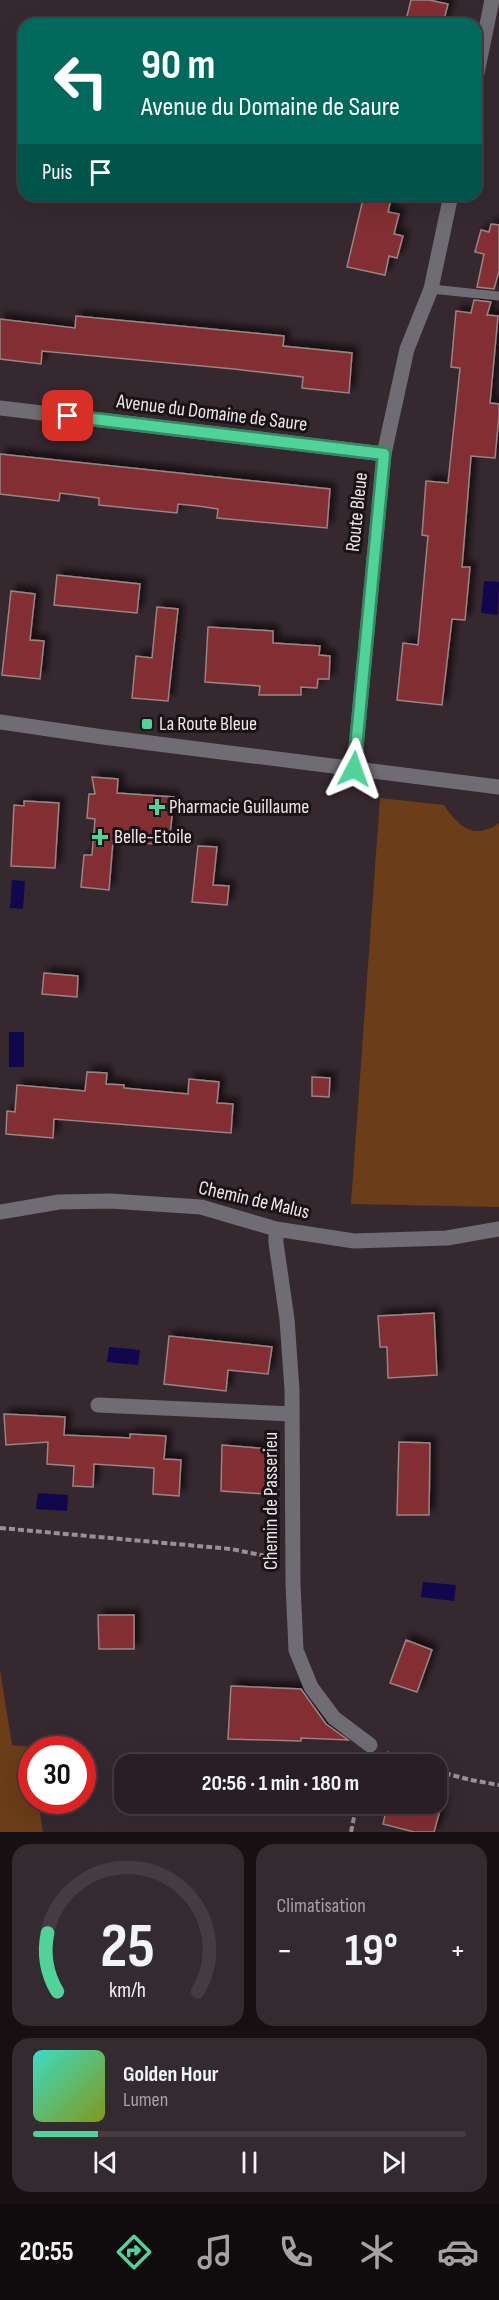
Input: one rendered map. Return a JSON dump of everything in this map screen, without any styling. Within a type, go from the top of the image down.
[{"type":"street","points":[[482,49],[492,0]]},
{"type":"street","name":"Route Bleue","points":[[354,769],[384,454],[407,349],[431,289],[450,201]]},
{"type":"street","name":"Avenue du Domaine de Saure","points":[[0,408],[384,454]]},
{"type":"street","points":[[0,722],[499,787]]},
{"type":"street","name":"Chemin de Malus","points":[[0,1212],[59,1202],[110,1201],[201,1207],[276,1230],[354,1241],[447,1238],[499,1229]]},
{"type":"street","name":"Chemin de Passerieu","points":[[276,1230],[287,1319],[292,1414],[296,1650],[311,1687],[334,1718],[370,1745]]},
{"type":"street","points":[[98,1405],[292,1414]]},
{"type":"lane","points":[[431,289],[499,296]]},
{"type":"path","points":[[0,1528],[231,1549],[293,1561]]},
{"type":"path","points":[[370,1745],[391,1754]]},
{"type":"path","points":[[447,1774],[499,1785]]},
{"type":"path","points":[[351,1832],[355,1814]]},
{"type":"shaded area","points":[[484,581],[499,582],[498,615],[481,613]]},
{"type":"shaded area","points":[[380,798],[444,805],[461,825],[474,831],[482,831],[499,823],[499,1207],[351,1204]]},
{"type":"shaded area","points":[[12,880],[25,881],[23,909],[10,908]]},
{"type":"shaded area","points":[[9,1032],[24,1032],[24,1067],[9,1067]]},
{"type":"shaded area","points":[[109,1347],[140,1350],[138,1365],[107,1362]]},
{"type":"shaded area","points":[[38,1493],[68,1495],[67,1511],[36,1509]]},
{"type":"shaded area","points":[[423,1582],[456,1585],[454,1601],[421,1597]]},
{"type":"shaded area","points":[[0,1670],[12,1745],[18,1746],[18,1814],[40,1814],[43,1832],[0,1832]]},
{"type":"building","points":[[411,0],[429,0],[448,4],[444,18],[406,18]]},
{"type":"building","points":[[363,201],[391,201],[388,212],[399,214],[394,234],[403,236],[397,258],[389,256],[385,275],[347,267]]},
{"type":"building","points":[[491,224],[499,225],[499,271],[494,289],[477,287],[484,254],[475,252],[481,230],[489,232]]},
{"type":"building","points":[[474,300],[491,302],[487,315],[498,316],[490,403],[499,404],[499,415],[495,458],[471,456],[462,567],[470,567],[465,620],[452,619],[442,705],[397,700],[403,643],[418,645],[428,536],[422,535],[426,481],[448,483],[460,368],[451,367],[456,311],[471,313]]},
{"type":"building","points":[[76,316],[284,336],[283,346],[352,353],[349,393],[302,388],[303,377],[234,369],[42,351],[41,364],[0,359],[0,319],[75,328]]},
{"type":"building","points":[[0,454],[330,489],[327,528],[217,518],[218,509],[198,506],[178,504],[177,513],[99,505],[99,498],[60,493],[59,501],[0,494]]},
{"type":"building","points":[[57,575],[140,584],[137,613],[54,605]]},
{"type":"building","points":[[11,591],[35,594],[30,640],[44,641],[40,679],[2,675]]},
{"type":"building","points":[[157,607],[178,609],[168,701],[132,698],[136,656],[152,658]]},
{"type":"building","points":[[208,627],[273,631],[273,643],[320,646],[319,655],[330,656],[329,679],[318,679],[317,688],[301,687],[301,695],[259,695],[260,686],[205,682]]},
{"type":"building","points":[[92,777],[118,779],[117,793],[174,797],[169,845],[113,841],[109,890],[81,887],[84,855],[92,855],[95,819],[87,818],[89,794],[95,794]]},
{"type":"building","points":[[24,801],[59,803],[55,868],[11,866],[14,805],[24,806]]},
{"type":"building","points":[[198,846],[217,847],[213,885],[229,886],[227,905],[192,902]]},
{"type":"building","points":[[44,973],[78,976],[77,997],[42,994]]},
{"type":"building","points":[[87,1072],[107,1073],[106,1084],[124,1085],[124,1088],[188,1094],[189,1079],[219,1082],[217,1103],[233,1104],[231,1133],[54,1119],[53,1138],[6,1134],[7,1111],[15,1112],[17,1085],[85,1091]]},
{"type":"building","points":[[312,1077],[330,1078],[329,1097],[312,1096]]},
{"type":"building","points":[[434,1313],[437,1375],[388,1378],[387,1347],[380,1347],[378,1316]]},
{"type":"building","points":[[169,1336],[272,1347],[268,1374],[228,1370],[226,1391],[164,1384]]},
{"type":"building","points":[[4,1414],[65,1417],[64,1435],[130,1438],[130,1434],[166,1436],[164,1459],[181,1460],[179,1496],[153,1494],[154,1468],[94,1464],[93,1487],[73,1486],[74,1466],[47,1464],[48,1442],[6,1445]]},
{"type":"building","points":[[399,1442],[430,1443],[429,1515],[397,1515]]},
{"type":"building","points":[[222,1445],[269,1449],[266,1494],[221,1491]]},
{"type":"building","points":[[98,1615],[134,1615],[134,1649],[99,1649]]},
{"type":"building","points":[[406,1640],[432,1650],[417,1692],[390,1683]]},
{"type":"building","points":[[231,1686],[301,1689],[326,1724],[348,1740],[228,1739]]},
{"type":"building","points":[[385,1814],[439,1814],[434,1832],[414,1832],[383,1824]]},
{"type":"place","name":"La Route Bleue","points":[[147,724]]},
{"type":"place","name":"Pharmacie Guillaume","points":[[157,807]]},
{"type":"place","name":"Belle-Etoile","points":[[100,837]]},
{"type":"route","points":[[68,416],[384,454],[354,769]]}]
